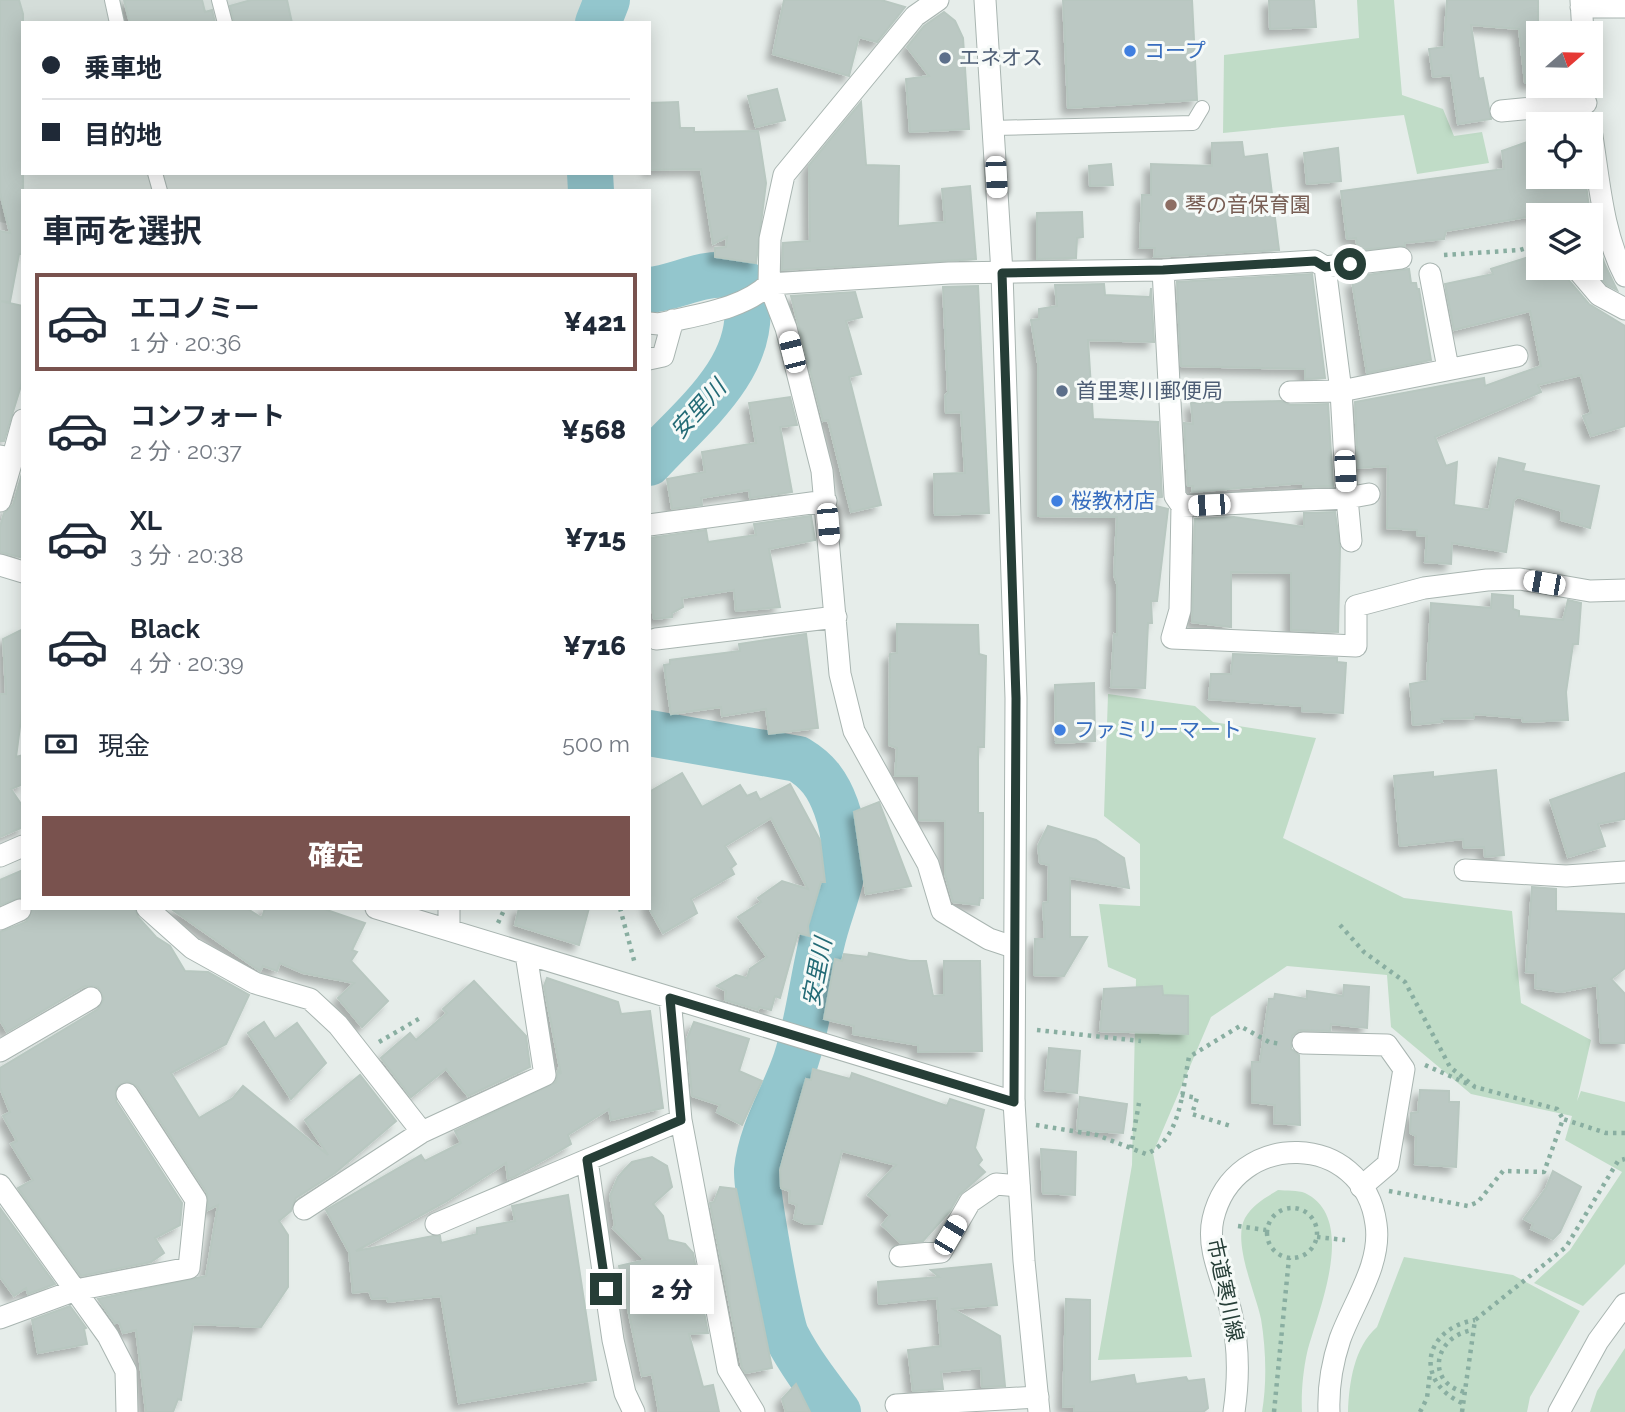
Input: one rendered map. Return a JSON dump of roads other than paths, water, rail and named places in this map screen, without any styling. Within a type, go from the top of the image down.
[{"type":"street","points":[[937,0],[915,16],[784,175],[770,239],[763,290],[786,328],[822,471],[840,674],[854,731],[928,864],[942,911],[989,939],[1013,947]]},
{"type":"street","points":[[896,1405],[1038,1404],[1014,1102],[1016,698],[1002,273],[985,0]]},
{"type":"street","points":[[1581,4],[1625,7]]},
{"type":"street","points":[[1501,111],[1566,98]]},
{"type":"street","points":[[1603,169],[1615,208],[1617,262],[1625,276]]},
{"type":"street","points":[[651,323],[729,306],[763,290],[949,273],[1163,270],[1315,261],[1325,267],[1401,258]]},
{"type":"street","points":[[1325,267],[1341,391],[1351,541]]},
{"type":"street","points":[[1163,270],[1175,496],[1182,506],[1180,610],[1172,638],[1356,646],[1356,606],[1424,588],[1520,579],[1590,591],[1625,590]]},
{"type":"street","points":[[1430,274],[1448,368]]},
{"type":"street","points":[[1586,280],[1599,295],[1625,309]]},
{"type":"street","points":[[651,359],[663,356],[673,320]]},
{"type":"street","points":[[1290,392],[1341,391],[1517,356]]},
{"type":"street","points":[[0,501],[6,458],[21,424]]},
{"type":"street","points":[[1182,506],[1369,495]]},
{"type":"street","points":[[651,525],[826,501]]},
{"type":"street","points":[[0,565],[21,571]]},
{"type":"street","points":[[656,639],[836,617]]},
{"type":"street","points":[[0,856],[21,847]]},
{"type":"street","points":[[1465,870],[1566,877],[1625,872]]},
{"type":"street","points":[[0,919],[20,910]]},
{"type":"street","points":[[149,910],[192,948],[255,983],[310,999],[338,1025],[422,1132]]},
{"type":"street","points":[[383,910],[1014,1102]]},
{"type":"street","points":[[449,910],[449,930]]},
{"type":"street","points":[[304,1209],[422,1132],[545,1075],[526,954]]},
{"type":"street","points":[[0,1051],[91,998]]},
{"type":"street","points":[[670,998],[681,1120],[729,1369],[754,1412]]},
{"type":"street","points":[[1303,1043],[1387,1045],[1404,1069],[1388,1164],[1368,1182]]},
{"type":"street","points":[[0,1318],[76,1290],[189,1268],[196,1200],[127,1094]]},
{"type":"street","points":[[436,1224],[681,1120]]},
{"type":"street","name":"市道寒川線","points":[[1234,1412],[1237,1349],[1211,1236],[1213,1220],[1221,1198],[1248,1166],[1278,1153],[1303,1152],[1329,1159],[1368,1182],[1377,1236],[1371,1268],[1334,1362],[1329,1412]]},
{"type":"street","points":[[587,1160],[613,1340],[625,1393],[634,1412]]},
{"type":"street","points":[[900,1256],[941,1252],[970,1202],[996,1184],[1019,1186]]},
{"type":"street","points":[[0,1185],[108,1336],[126,1371],[127,1412]]},
{"type":"street","points":[[1559,1412],[1598,1341],[1625,1304]]},
{"type":"lane","points":[[112,0],[117,21]]},
{"type":"lane","points":[[219,0],[224,21]]},
{"type":"lane","points":[[993,128],[1193,123],[1202,108]]},
{"type":"waterway","name":"安里川","points":[[599,21],[607,0]]},
{"type":"waterway","name":"安里川","points":[[590,175],[591,189]]},
{"type":"waterway","name":"安里川","points":[[651,290],[708,276],[727,275],[741,280],[747,301],[747,326],[741,349],[731,370],[701,409],[651,461]]},
{"type":"waterway","name":"安里川","points":[[651,733],[798,759],[811,768],[826,785],[842,827],[844,862],[821,946],[804,1032],[796,1060],[763,1141],[757,1170],[760,1202],[783,1326],[798,1357],[838,1412]]},
{"type":"place","name":"コープ","points":[[1130,51]]},
{"type":"place","name":"エネオス","points":[[945,58]]},
{"type":"place","name":"琴の音保育園","points":[[1171,205]]},
{"type":"place","name":"首里寒川郵便局","points":[[1062,391]]},
{"type":"place","name":"桜教材店","points":[[1057,501]]},
{"type":"place","name":"ファミリーマート","points":[[1060,730]]}]
